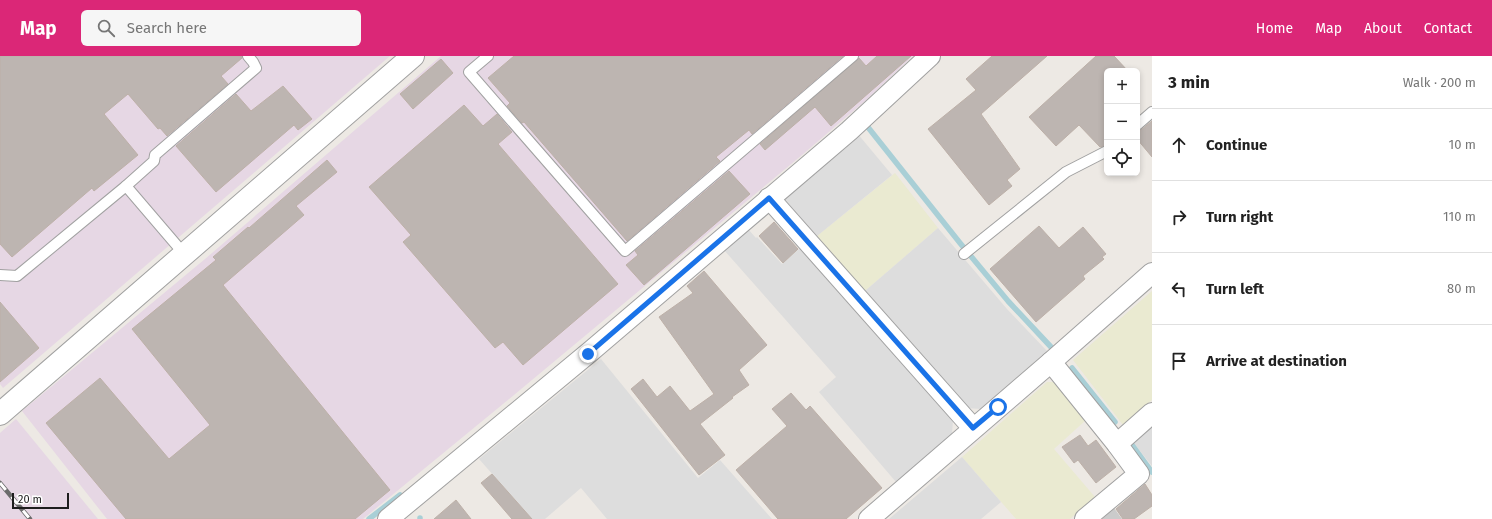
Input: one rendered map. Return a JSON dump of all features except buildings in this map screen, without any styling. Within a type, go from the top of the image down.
[{"type":"street","points":[[0,414],[413,56]]},
{"type":"street","points":[[396,516],[849,131],[930,56]]},
{"type":"street","points":[[769,198],[973,428]]},
{"type":"street","points":[[868,519],[1152,273]]},
{"type":"street","points":[[1051,362],[1117,444],[1139,474],[1085,519]]},
{"type":"street","points":[[1117,444],[1152,413]]},
{"type":"lane","points":[[0,275],[17,276],[126,186],[154,161],[155,155],[256,68],[248,56]]},
{"type":"lane","points":[[488,56],[469,72],[625,251],[852,56]]},
{"type":"lane","points":[[1140,122],[1152,112]]},
{"type":"lane","points":[[968,251],[1066,172],[1104,153]]},
{"type":"lane","points":[[126,186],[185,255]]},
{"type":"shaded area","points":[[0,56],[390,56],[3,388],[0,384]]},
{"type":"shaded area","points":[[441,56],[913,56],[865,101],[802,155],[363,519],[107,519],[22,411],[205,259]]},
{"type":"shaded area","points":[[857,133],[892,175],[817,236],[783,198]]},
{"type":"shaded area","points":[[938,228],[1007,309],[1047,351],[981,409],[966,408],[865,291]]},
{"type":"shaded area","points":[[748,229],[782,264],[802,246],[953,420],[952,434],[896,482],[819,392],[836,377],[724,250]]},
{"type":"shaded area","points":[[601,359],[698,478],[720,460],[772,519],[607,519],[581,488],[545,519],[532,519],[479,459]]},
{"type":"shaded area","points":[[16,419],[98,519],[0,519],[0,433]]},
{"type":"shaded area","points":[[1152,424],[1152,466],[1132,441]]},
{"type":"shaded area","points":[[962,457],[1001,502],[981,519],[889,519]]},
{"type":"shaded area","points":[[1114,508],[1122,519],[1102,519]]},
{"type":"green space","points":[[895,173],[938,228],[865,291],[817,236]]},
{"type":"green space","points":[[1152,291],[1152,400],[1123,425],[1073,360]]},
{"type":"green space","points":[[1047,382],[1056,382],[1086,420],[1054,449],[1095,497],[1070,519],[1016,519],[962,457]]},
{"type":"waterway","points":[[867,126],[1008,301],[1051,347]]},
{"type":"waterway","points":[[1072,368],[1115,422]]},
{"type":"waterway","points":[[1132,445],[1152,472]]},
{"type":"waterway","points":[[369,519],[400,495]]},
{"type":"railway","points":[[0,483],[30,519]]},
{"type":"route","points":[[588,354],[769,198],[973,428],[998,407]]}]
